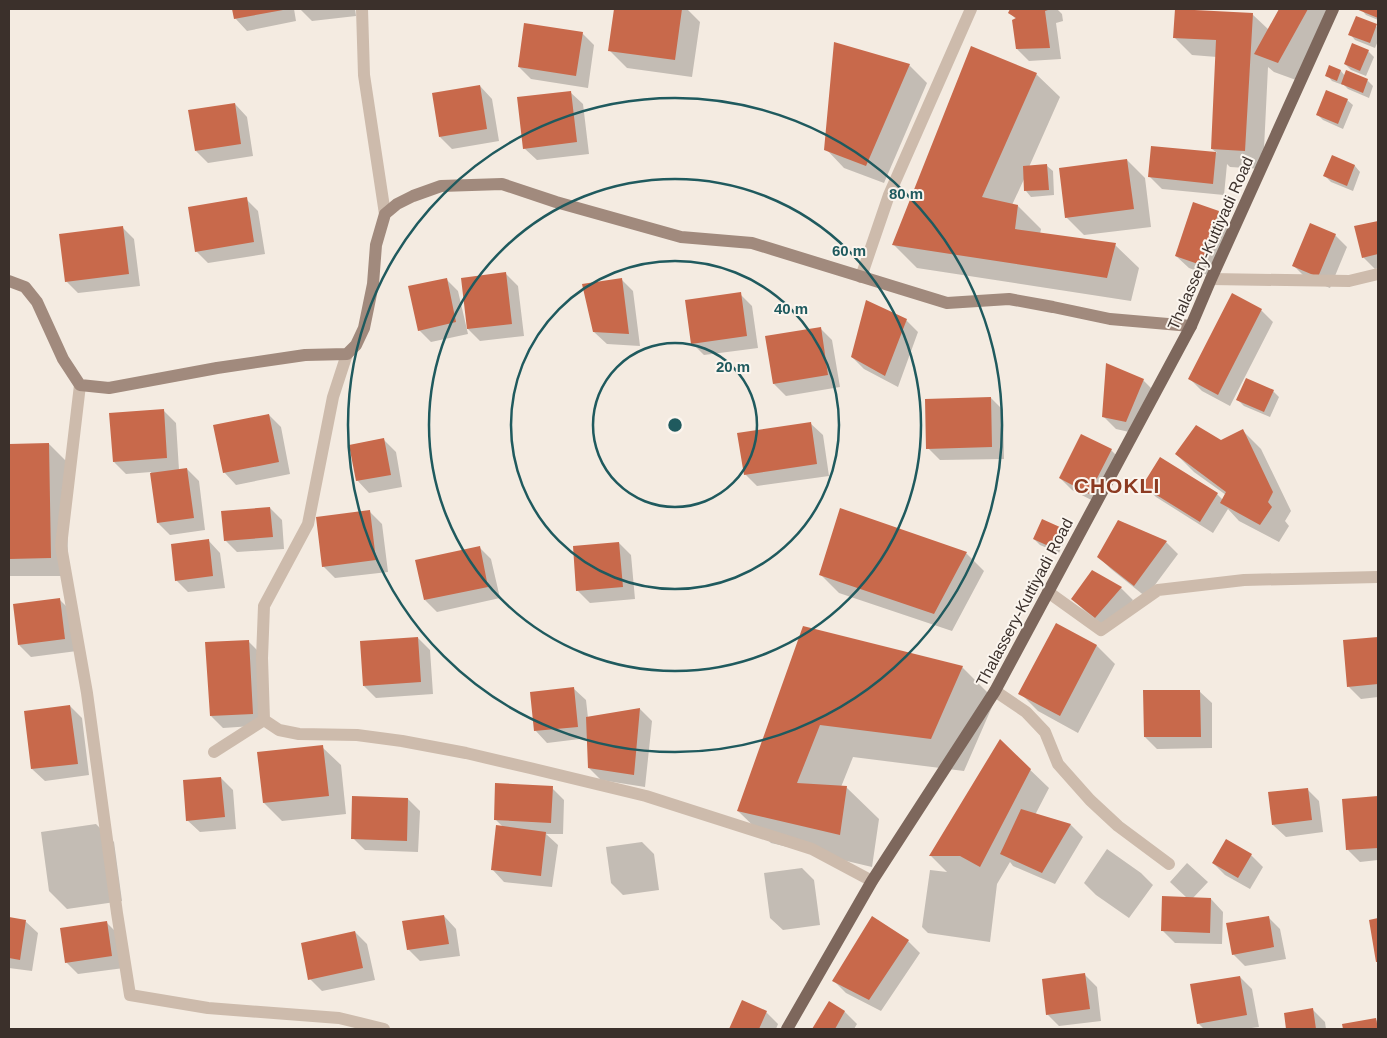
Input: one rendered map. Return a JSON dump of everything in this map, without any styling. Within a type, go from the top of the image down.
[{"type":"main road","name":"Thalassery-Kuttiyadi Road","points":[[787,1029],[872,882],[995,691],[1191,326],[1334,9]]},
{"type":"main road","points":[[9,281],[24,287],[37,302],[62,359],[80,385],[109,388],[305,355],[347,354],[356,345],[364,328],[373,284],[376,245],[386,214],[398,204],[413,196],[441,186],[502,184],[556,202],[681,237],[752,243],[947,303],[1009,299],[1110,319],[1191,326]]},
{"type":"street","points":[[362,9],[364,75],[386,214]]},
{"type":"street","points":[[861,276],[889,195],[971,9]]},
{"type":"street","points":[[1211,280],[1349,281],[1378,274]]},
{"type":"street","points":[[264,720],[262,658],[264,606],[308,524],[333,397],[347,354]]},
{"type":"street","points":[[80,385],[61,546],[87,693],[130,995],[208,1008],[339,1018],[384,1029]]},
{"type":"street","points":[[1048,592],[1101,630],[1158,590],[1244,580],[1378,577]]},
{"type":"street","points":[[995,691],[1026,712],[1045,732],[1058,764],[1090,800],[1118,826],[1168,864]]},
{"type":"street","points":[[214,752],[264,720]]},
{"type":"street","points":[[264,720],[279,730],[299,734],[357,735],[466,753],[646,796],[812,849],[872,882]]},
{"type":"building","points":[[232,9],[283,9],[283,10],[234,19]]},
{"type":"building","points":[[614,9],[682,9],[675,60],[608,51]]},
{"type":"building","points":[[1010,9],[1051,9],[1045,11],[1050,48],[1016,49],[1012,20],[1016,18],[1008,13]]},
{"type":"building","points":[[1175,9],[1253,13],[1245,151],[1211,149],[1216,40],[1173,38]]},
{"type":"building","points":[[1279,9],[1308,9],[1278,63],[1254,54]]},
{"type":"building","points":[[1356,9],[1378,9],[1378,18]]},
{"type":"building","points":[[1356,16],[1377,24],[1370,43],[1348,35]]},
{"type":"building","points":[[524,23],[583,32],[576,76],[518,67]]},
{"type":"building","points":[[834,42],[910,64],[866,166],[824,150]]},
{"type":"building","points":[[1352,43],[1369,50],[1360,71],[1344,64]]},
{"type":"building","points":[[971,46],[1037,73],[982,197],[1018,205],[1015,229],[1116,243],[1107,278],[892,245]]},
{"type":"building","points":[[1329,65],[1341,70],[1337,81],[1325,76]]},
{"type":"building","points":[[1346,70],[1368,79],[1363,93],[1341,84]]},
{"type":"building","points":[[480,85],[487,129],[439,137],[432,93]]},
{"type":"building","points":[[1326,90],[1348,99],[1338,124],[1316,115]]},
{"type":"building","points":[[571,91],[577,142],[523,149],[517,97]]},
{"type":"building","points":[[235,103],[241,144],[195,151],[188,110]]},
{"type":"building","points":[[1151,146],[1216,152],[1213,184],[1148,177]]},
{"type":"building","points":[[1332,155],[1355,165],[1347,186],[1323,176]]},
{"type":"building","points":[[1127,159],[1134,209],[1065,218],[1059,168]]},
{"type":"building","points":[[1047,164],[1049,190],[1024,191],[1023,166]]},
{"type":"building","points":[[247,197],[254,242],[195,252],[188,207]]},
{"type":"building","points":[[1193,202],[1219,211],[1201,265],[1175,256]]},
{"type":"building","points":[[1378,221],[1378,254],[1362,258],[1354,226]]},
{"type":"building","points":[[1310,223],[1336,234],[1318,277],[1292,266]]},
{"type":"building","points":[[123,226],[129,274],[65,282],[59,234]]},
{"type":"building","points":[[506,272],[512,324],[467,329],[461,278]]},
{"type":"building","points":[[447,278],[456,322],[418,331],[408,286]]},
{"type":"building","points":[[622,278],[629,334],[593,332],[582,284]]},
{"type":"building","points":[[741,292],[747,336],[691,344],[685,300]]},
{"type":"building","points":[[1232,293],[1262,309],[1218,395],[1188,379]]},
{"type":"building","points":[[866,300],[907,319],[885,376],[851,357]]},
{"type":"building","points":[[821,327],[828,375],[773,384],[765,336]]},
{"type":"building","points":[[1106,363],[1144,379],[1126,422],[1102,417]]},
{"type":"building","points":[[1246,378],[1274,390],[1264,412],[1236,400]]},
{"type":"building","points":[[991,397],[992,447],[926,449],[925,399]]},
{"type":"building","points":[[164,409],[167,458],[113,462],[109,413]]},
{"type":"building","points":[[269,414],[279,462],[223,473],[213,425]]},
{"type":"building","points":[[811,422],[817,464],[744,475],[737,433]]},
{"type":"building","points":[[1196,425],[1221,440],[1243,429],[1273,492],[1268,502],[1272,507],[1260,525],[1220,503],[1226,492],[1175,454]]},
{"type":"building","points":[[1081,434],[1112,449],[1089,494],[1059,478]]},
{"type":"building","points":[[384,438],[391,475],[356,481],[349,445]]},
{"type":"building","points":[[49,443],[51,558],[9,559],[9,444]]},
{"type":"building","points":[[1160,457],[1218,493],[1200,522],[1142,486]]},
{"type":"building","points":[[187,468],[194,518],[157,523],[150,473]]},
{"type":"building","points":[[270,507],[273,537],[224,541],[221,511]]},
{"type":"building","points":[[840,508],[967,552],[934,614],[819,575]]},
{"type":"building","points":[[370,510],[376,560],[322,567],[316,517]]},
{"type":"building","points":[[1042,519],[1062,528],[1053,548],[1033,539]]},
{"type":"building","points":[[1118,520],[1167,541],[1134,586],[1097,557]]},
{"type":"building","points":[[209,539],[213,576],[175,581],[171,544]]},
{"type":"building","points":[[619,542],[623,587],[576,591],[573,546]]},
{"type":"building","points":[[480,546],[488,587],[424,600],[415,560]]},
{"type":"building","points":[[1092,570],[1122,587],[1095,618],[1071,599]]},
{"type":"building","points":[[60,598],[65,639],[18,645],[13,604]]},
{"type":"building","points":[[1056,623],[1097,645],[1060,716],[1018,694]]},
{"type":"building","points":[[803,626],[963,666],[931,739],[820,725],[797,783],[847,786],[840,835],[737,811]]},
{"type":"building","points":[[418,637],[421,682],[363,686],[360,641]]},
{"type":"building","points":[[1378,637],[1378,684],[1347,687],[1343,640]]},
{"type":"building","points":[[249,640],[253,714],[210,716],[205,642]]},
{"type":"building","points":[[574,687],[578,727],[534,731],[530,692]]},
{"type":"building","points":[[1143,690],[1200,690],[1201,737],[1144,737]]},
{"type":"building","points":[[70,705],[78,764],[31,769],[24,711]]},
{"type":"building","points":[[640,708],[634,775],[588,768],[586,717]]},
{"type":"building","points":[[1000,739],[1031,769],[980,867],[960,856],[929,856]]},
{"type":"building","points":[[323,745],[329,796],[263,803],[257,752]]},
{"type":"building","points":[[221,777],[225,817],[186,821],[183,780]]},
{"type":"building","points":[[495,783],[553,786],[551,823],[494,820]]},
{"type":"building","points":[[1308,788],[1312,820],[1272,825],[1268,792]]},
{"type":"building","points":[[352,796],[408,798],[407,841],[351,839]]},
{"type":"building","points":[[1378,796],[1378,848],[1346,850],[1342,799]]},
{"type":"building","points":[[1021,809],[1071,824],[1042,873],[1000,854]]},
{"type":"building","points":[[496,825],[546,832],[541,876],[491,870]]},
{"type":"building","points":[[1226,839],[1252,854],[1238,878],[1212,863]]},
{"type":"building","points":[[1162,896],[1211,898],[1210,933],[1161,931]]},
{"type":"building","points":[[444,915],[449,944],[407,950],[402,921]]},
{"type":"building","points":[[872,916],[909,940],[869,1000],[832,981]]},
{"type":"building","points":[[1269,916],[1274,947],[1232,955],[1226,923]]},
{"type":"building","points":[[9,917],[26,920],[20,960],[9,958]]},
{"type":"building","points":[[1378,918],[1378,962],[1376,962],[1369,920]]},
{"type":"building","points":[[107,921],[112,956],[65,963],[60,928]]},
{"type":"building","points":[[355,931],[363,968],[308,980],[301,943]]},
{"type":"building","points":[[1085,973],[1090,1009],[1046,1015],[1042,979]]},
{"type":"building","points":[[1240,976],[1247,1015],[1197,1024],[1190,984]]},
{"type":"building","points":[[742,1000],[767,1011],[759,1029],[729,1029]]},
{"type":"building","points":[[829,1001],[845,1011],[835,1029],[812,1029]]},
{"type":"building","points":[[1313,1008],[1316,1029],[1286,1029],[1284,1013]]},
{"type":"building","points":[[1376,1018],[1378,1029],[1343,1029],[1342,1024]]},
{"type":"district","name":"CHOKLI","points":[[1117,486]]}]
